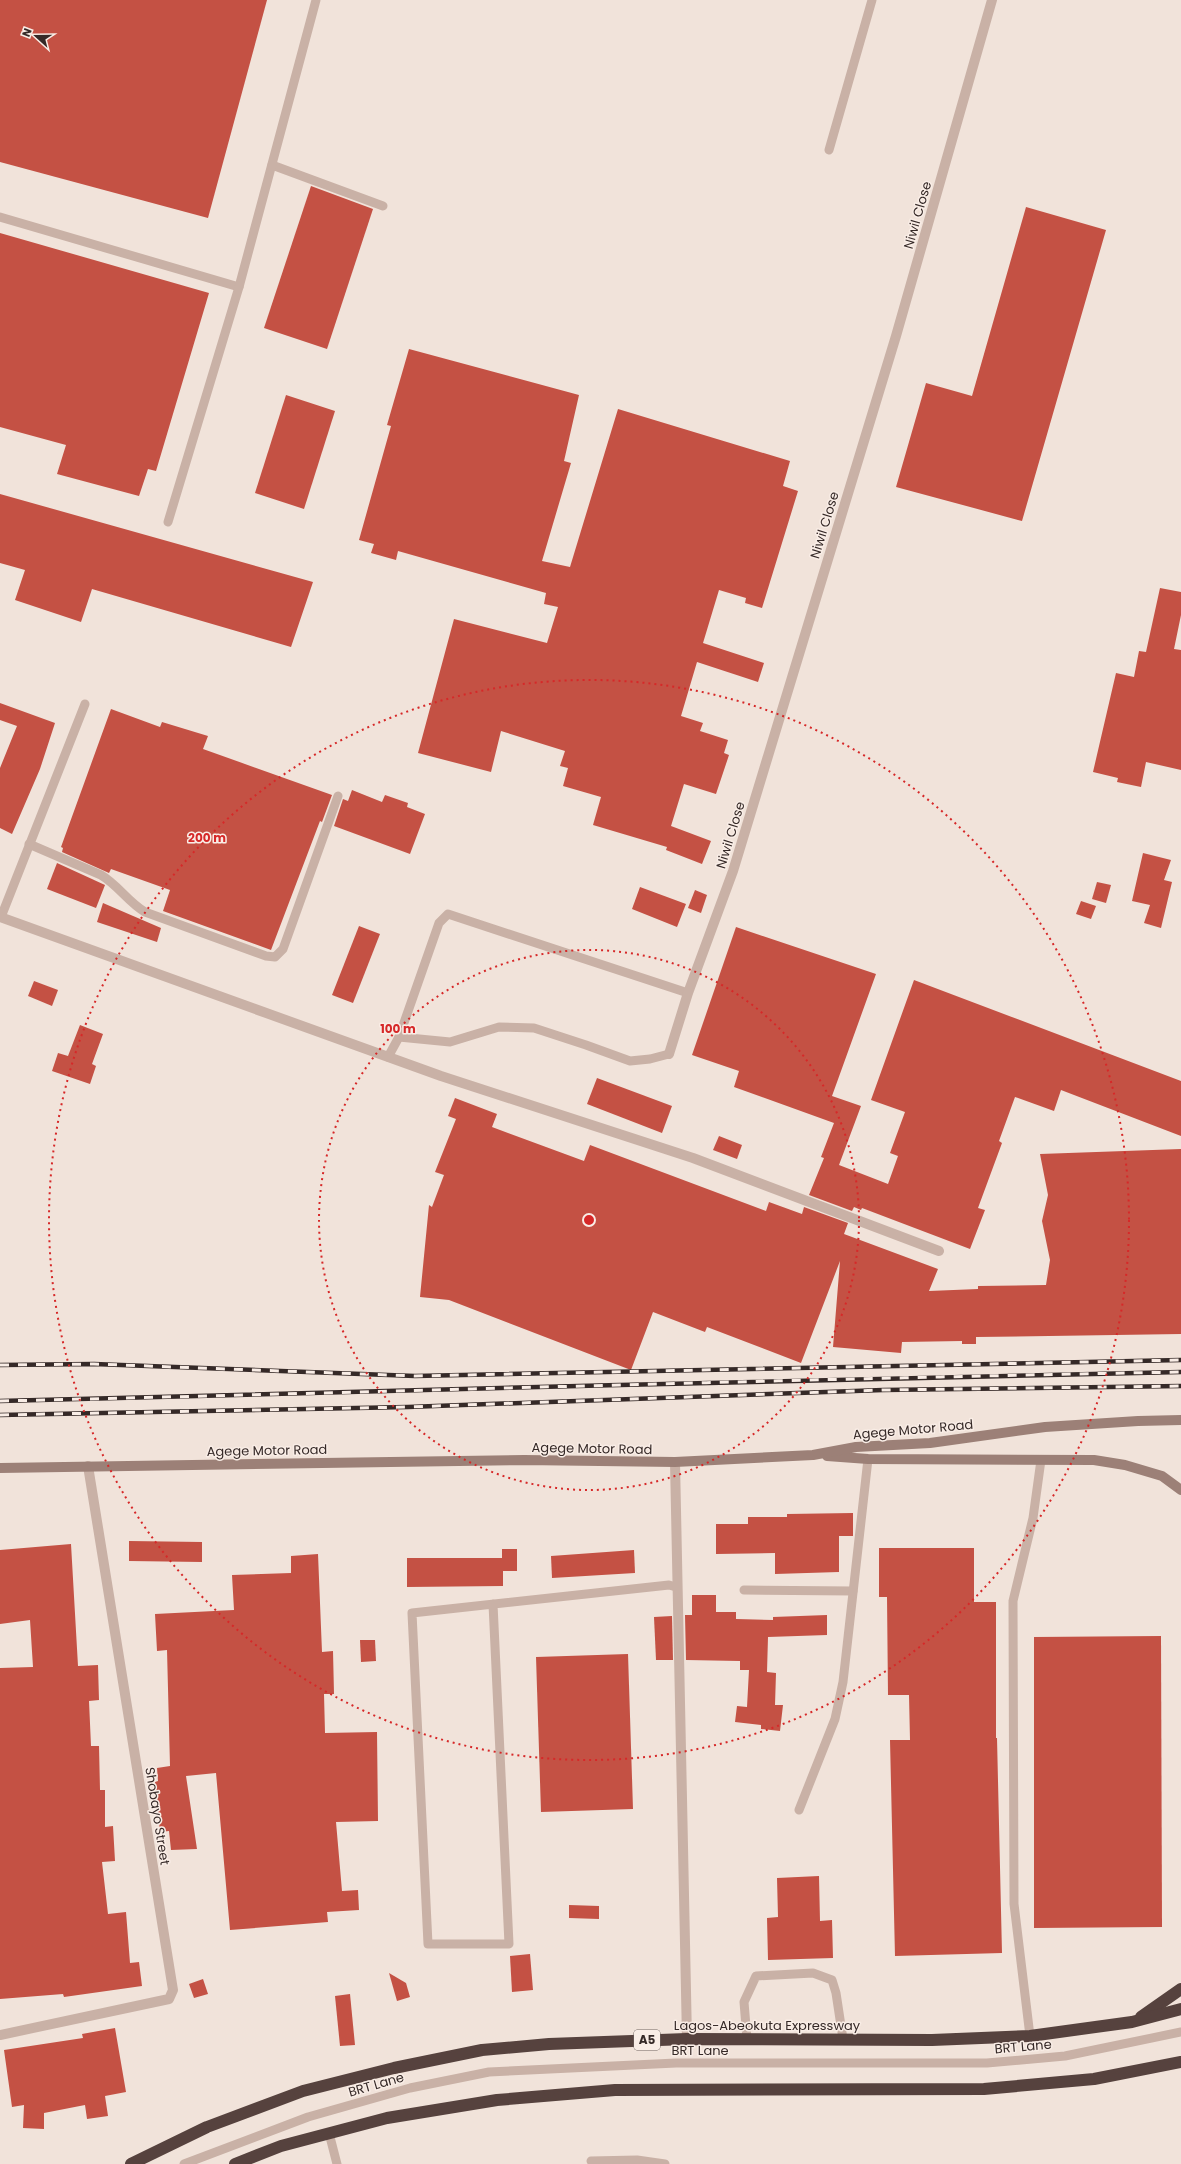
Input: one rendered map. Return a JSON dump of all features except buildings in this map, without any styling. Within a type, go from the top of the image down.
[{"type":"highway","points":[[1132,2022],[1153,2010],[1181,1989]]},
{"type":"highway","name":"Lagos-Abeokuta Expressway","points":[[131,2164],[207,2127],[303,2091],[394,2068],[482,2050],[549,2044],[687,2039],[932,2040],[1030,2036],[1132,2022],[1181,2009]]},
{"type":"highway","points":[[235,2164],[281,2146],[387,2118],[497,2100],[615,2090],[984,2089],[1094,2080],[1181,2062]]},
{"type":"main road","name":"Agege Motor Road","points":[[0,1468],[516,1460],[676,1462],[813,1454],[856,1447],[930,1443],[1046,1427],[1138,1421],[1181,1420]]},
{"type":"main road","points":[[813,1454],[868,1459],[1094,1460],[1125,1465],[1162,1476],[1181,1490]]},
{"type":"street","name":"Niwil Close","points":[[669,1054],[688,993],[735,863],[896,336],[992,0]]},
{"type":"street","points":[[1,917],[441,1076],[693,1158],[939,1251]]},
{"type":"street","points":[[676,1462],[676,1587],[687,2039]]},
{"type":"street","name":"Shobayo Street","points":[[0,2035],[169,1999],[173,1990],[88,1466]]},
{"type":"lane","points":[[168,522],[239,287],[316,0]]},
{"type":"lane","points":[[829,150],[872,0]]},
{"type":"lane","points":[[272,165],[383,206]]},
{"type":"lane","points":[[0,217],[239,287]]},
{"type":"lane","points":[[1,917],[85,704]]},
{"type":"lane","points":[[29,844],[101,875],[110,881],[135,906],[145,912],[266,956],[275,957],[283,949],[338,796]]},
{"type":"lane","points":[[388,1057],[398,1037],[439,923],[448,914],[688,993]]},
{"type":"lane","points":[[398,1037],[450,1042],[499,1027],[534,1028],[630,1061],[650,1059],[669,1054]]},
{"type":"lane","points":[[799,1810],[827,1739],[839,1703],[843,1682],[868,1459]]},
{"type":"lane","points":[[1030,2036],[1014,1904],[1013,1601],[1033,1518],[1041,1460]]},
{"type":"lane","points":[[493,1604],[509,1944],[428,1944],[412,1613],[493,1604],[669,1585],[676,1587]]},
{"type":"lane","points":[[744,1590],[853,1590]]},
{"type":"lane","points":[[747,2039],[744,2002],[756,1976],[813,1972],[832,1980],[836,1992],[843,2039]]},
{"type":"lane","name":"BRT Lane","points":[[184,2164],[308,2117],[410,2088],[489,2072],[676,2062],[987,2063],[1065,2056],[1181,2032]]},
{"type":"lane","points":[[329,2133],[337,2164]]},
{"type":"lane","points":[[592,2161],[636,2160],[665,2164]]},
{"type":"railway","points":[[0,1365],[94,1364],[415,1376],[1181,1360]]},
{"type":"railway","points":[[0,1401],[886,1378],[1181,1372]]},
{"type":"railway","points":[[0,1415],[408,1407],[883,1390],[1181,1386]]}]
